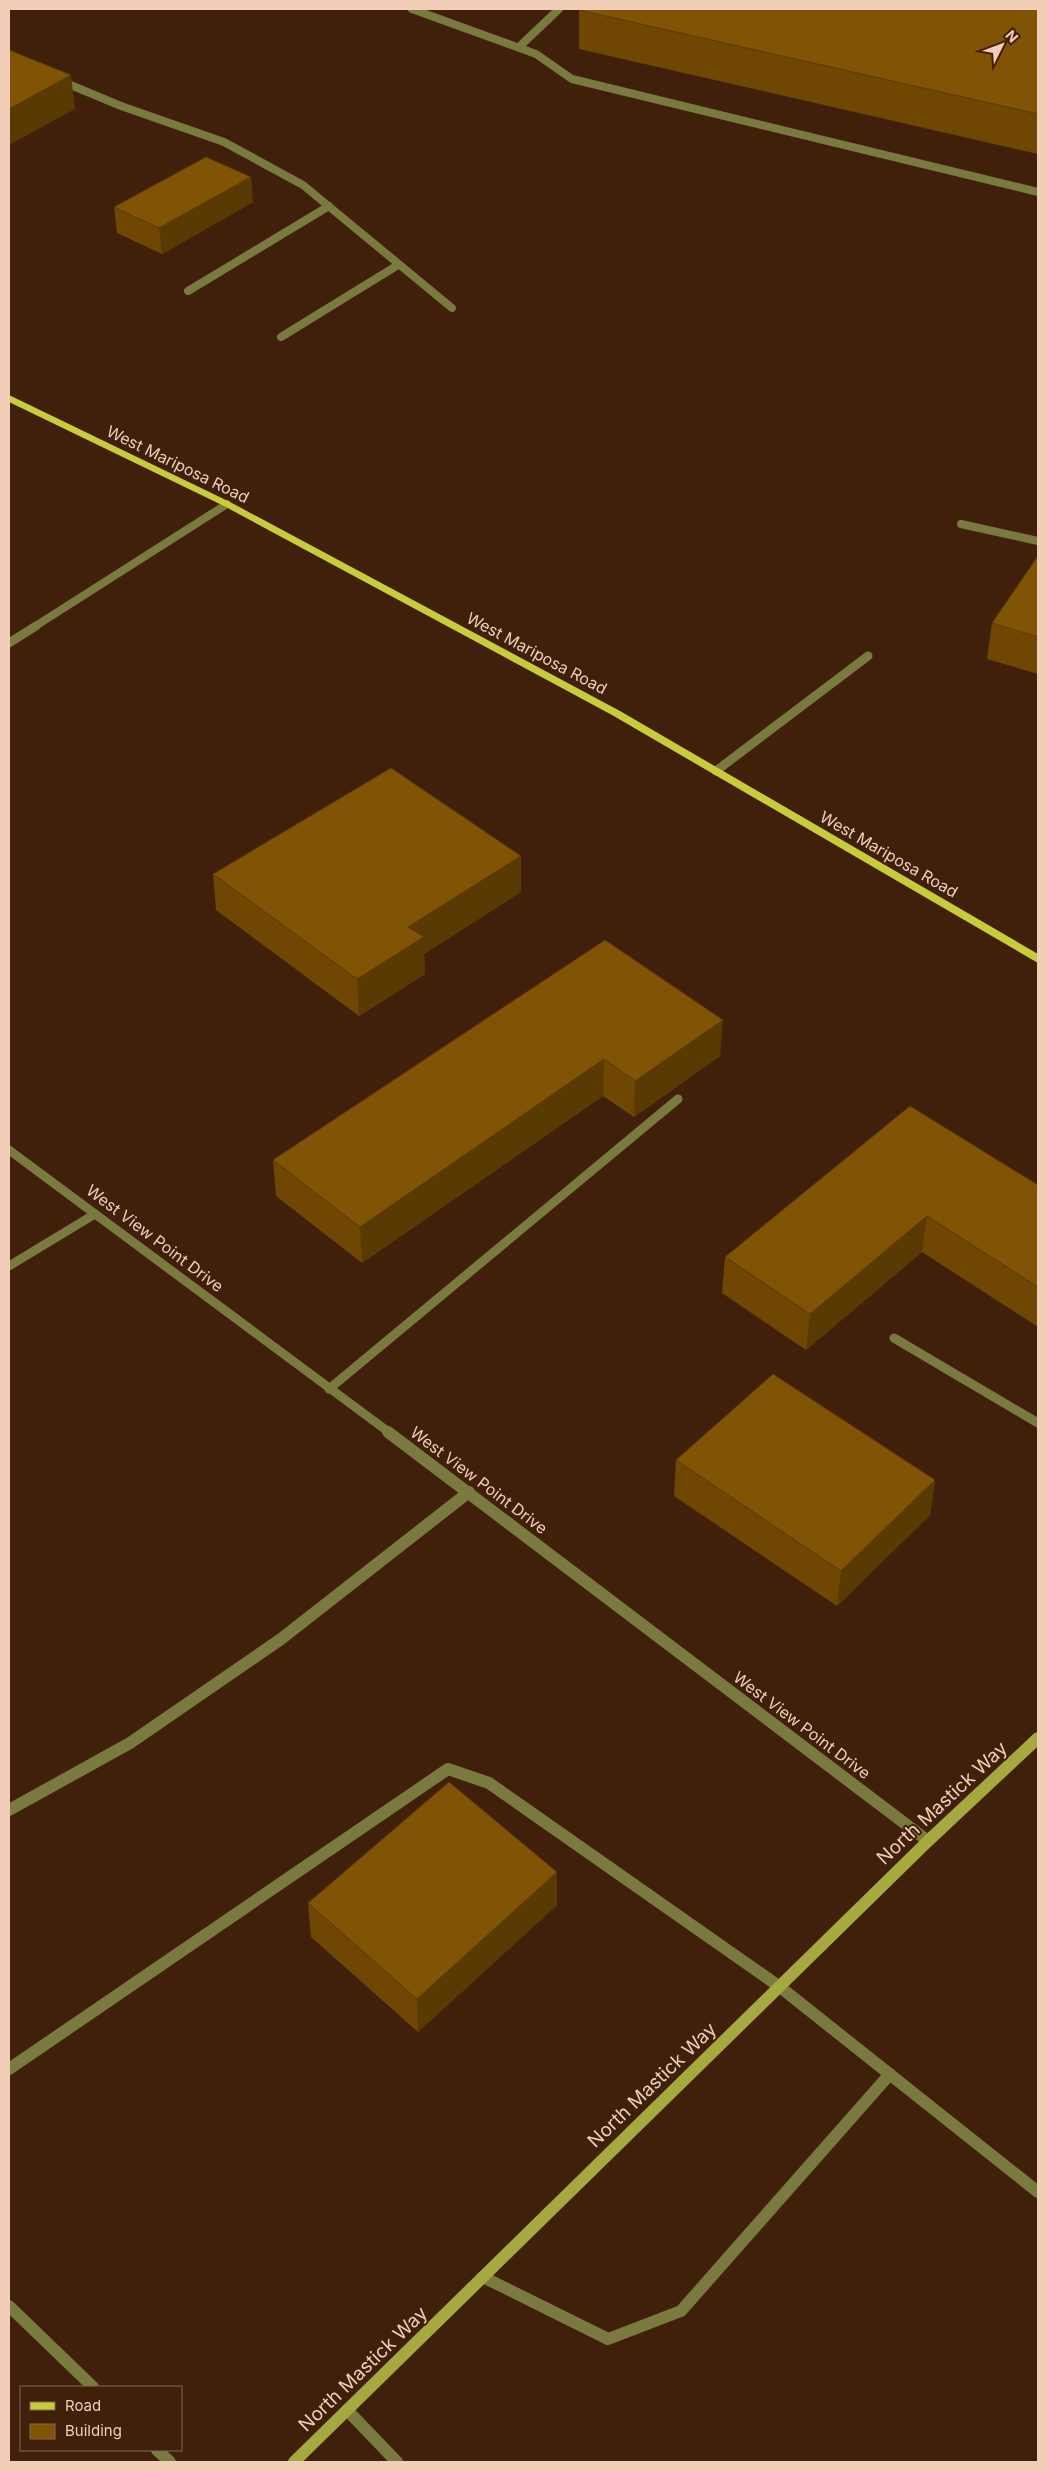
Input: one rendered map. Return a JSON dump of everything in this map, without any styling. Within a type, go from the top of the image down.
[{"type":"main road","name":"West Mariposa Road","points":[[9,398],[227,504],[616,713],[1038,959]]},
{"type":"street","points":[[412,9],[536,54],[572,79],[1038,192]]},
{"type":"street","points":[[519,47],[559,9]]},
{"type":"street","points":[[51,77],[121,106],[224,142],[302,185],[452,308]]},
{"type":"street","points":[[188,291],[329,206]]},
{"type":"street","points":[[281,336],[398,264]]},
{"type":"street","points":[[9,643],[227,504]]},
{"type":"street","points":[[961,524],[1038,541]]},
{"type":"street","points":[[716,771],[868,656]]},
{"type":"street","points":[[329,1389],[678,1099]]},
{"type":"street","name":"West View Point Drive","points":[[9,1150],[469,1492],[928,1841]]},
{"type":"street","points":[[9,1266],[95,1214]]},
{"type":"street","points":[[894,1338],[1038,1423]]},
{"type":"street","points":[[9,1810],[130,1743],[241,1667],[281,1639],[469,1492]]},
{"type":"street","name":"North Mastick Way","points":[[294,2462],[928,1841],[1038,1738]]},
{"type":"street","points":[[9,2069],[448,1769],[489,1783],[780,1986],[1038,2192]]},
{"type":"street","points":[[483,2277],[608,2339],[681,2311],[890,2074]]},
{"type":"street","points":[[9,2306],[92,2386]]},
{"type":"street","points":[[347,2410],[397,2462]]},
{"type":"street","points":[[158,2451],[170,2462]]},
{"type":"building","points":[[1038,9],[1038,114],[579,10]]},
{"type":"building","points":[[9,50],[71,75],[9,109]]},
{"type":"building","points":[[206,157],[251,177],[159,228],[114,207]]},
{"type":"building","points":[[1038,556],[1038,637],[992,623]]},
{"type":"building","points":[[391,768],[521,856],[408,927],[424,937],[357,979],[213,874]]},
{"type":"building","points":[[605,940],[723,1020],[635,1081],[604,1059],[360,1227],[273,1160]]},
{"type":"building","points":[[910,1106],[1038,1185],[1038,1287],[927,1216],[810,1314],[725,1257]]},
{"type":"building","points":[[773,1374],[935,1480],[841,1571],[676,1460]]},
{"type":"building","points":[[449,1782],[557,1872],[417,1999],[308,1903]]}]
